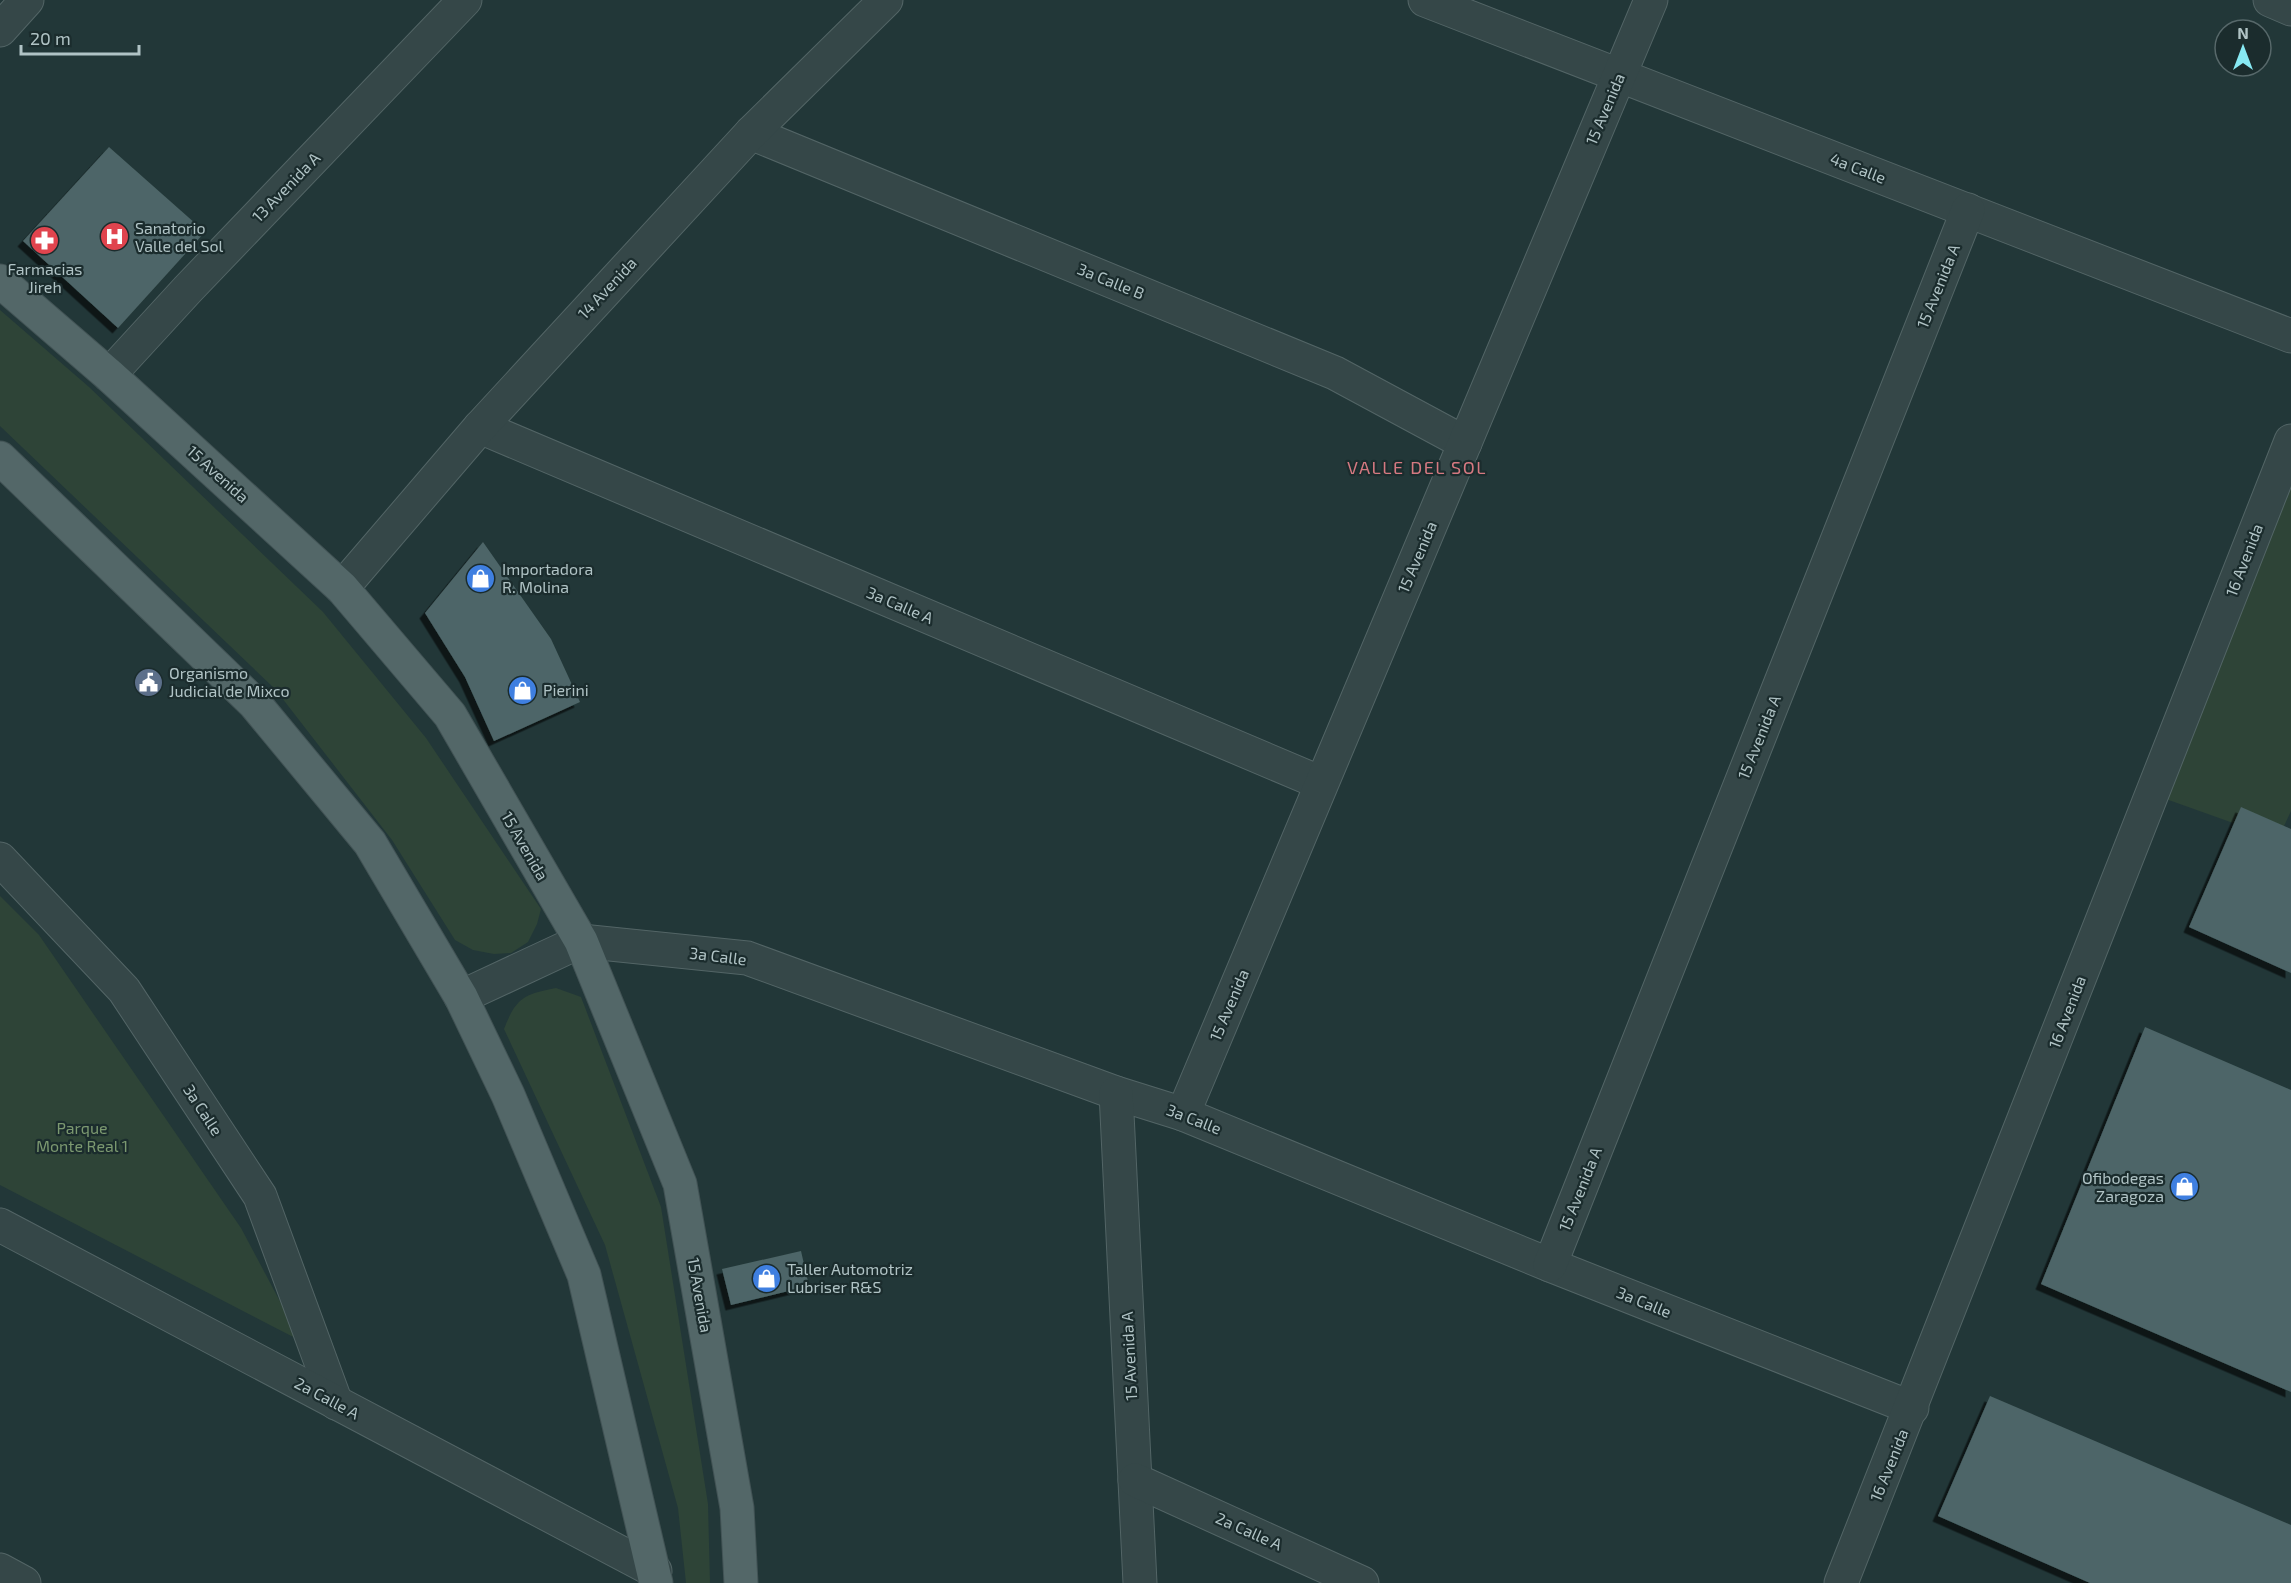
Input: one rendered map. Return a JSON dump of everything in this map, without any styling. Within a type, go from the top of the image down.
[{"type":"main road","name":"15 Avenida","points":[[0,281],[109,375],[342,588],[450,716],[581,941],[680,1184],[737,1508],[741,1583]]},
{"type":"main road","points":[[0,458],[255,704],[370,843],[461,997],[507,1095],[584,1275],[655,1577]]},
{"type":"street","points":[[0,30],[27,0]]},
{"type":"street","name":"13 Avenida A","points":[[109,375],[188,289],[465,0]]},
{"type":"street","name":"14 Avenida","points":[[342,588],[480,427],[751,133],[886,0]]},
{"type":"street","name":"4a Calle","points":[[1425,0],[2291,336]]},
{"type":"street","name":"15 Avenida","points":[[1183,1114],[1651,0]]},
{"type":"street","points":[[2270,0],[2291,9]]},
{"type":"street","name":"3a Calle B","points":[[751,133],[1335,373],[1465,443]]},
{"type":"street","name":"15 Avenida A","points":[[1550,1264],[1968,210]]},
{"type":"street","name":"3a Calle A","points":[[480,427],[1321,783]]},
{"type":"street","name":"16 Avenida","points":[[1841,1583],[1912,1408],[2291,441]]},
{"type":"street","name":"3a Calle","points":[[0,859],[124,990],[260,1196],[336,1403]]},
{"type":"street","points":[[461,997],[581,941]]},
{"type":"street","name":"3a Calle","points":[[581,941],[747,958],[1116,1093],[1183,1114],[1550,1264],[1912,1408]]},
{"type":"street","name":"15 Avenida A","points":[[1116,1093],[1140,1583]]},
{"type":"street","name":"2a Calle A","points":[[0,1225],[336,1403],[655,1577]]},
{"type":"street","name":"2a Calle A","points":[[1135,1480],[1362,1583]]},
{"type":"street","points":[[0,1570],[24,1583]]},
{"type":"green space","points":[[0,310],[89,387],[323,612],[426,738],[541,909],[528,942],[511,953],[494,954],[473,950],[455,940],[392,840],[275,689],[0,426]]},
{"type":"green space","points":[[2291,453],[2291,811],[2278,839],[2163,798]]},
{"type":"green space","name":"Parque Monte Real 1","points":[[0,896],[39,935],[241,1228],[301,1341],[0,1185]]},
{"type":"green space","points":[[556,988],[581,997],[661,1207],[708,1504],[710,1583],[686,1583],[678,1508],[605,1245],[504,1029],[513,1010],[522,999]]},
{"type":"building","name":"Sanatorio Valle del Sol","points":[[109,147],[205,232],[118,328],[23,241]]},
{"type":"building","points":[[483,542],[551,639],[580,702],[494,741],[465,677],[425,613]]},
{"type":"building","points":[[2241,807],[2291,829],[2291,973],[2189,927]]},
{"type":"building","name":"Ofibodegas Zaragoza","points":[[2145,1027],[2291,1090],[2291,1392],[2041,1284]]},
{"type":"building","name":"Taller Automotriz Lubriser R&S","points":[[801,1251],[809,1286],[731,1305],[722,1269]]},
{"type":"building","points":[[1990,1396],[2291,1525],[2291,1583],[2090,1583],[1938,1516]]},
{"type":"place","name":"Sanatorio Valle del Sol","points":[[114,237]]},
{"type":"place","name":"Farmacias Jireh","points":[[45,241]]},
{"type":"place","name":"Importadora R. Molina","points":[[481,578]]},
{"type":"place","name":"Organismo Judicial de Mixco","points":[[148,682]]},
{"type":"place","name":"Pierini","points":[[522,690]]},
{"type":"place","name":"Ofibodegas Zaragoza","points":[[2185,1187]]},
{"type":"place","name":"Taller Automotriz Lubriser R&S","points":[[766,1278]]},
{"type":"district","name":"VALLE DEL SOL","points":[[1417,468]]}]
